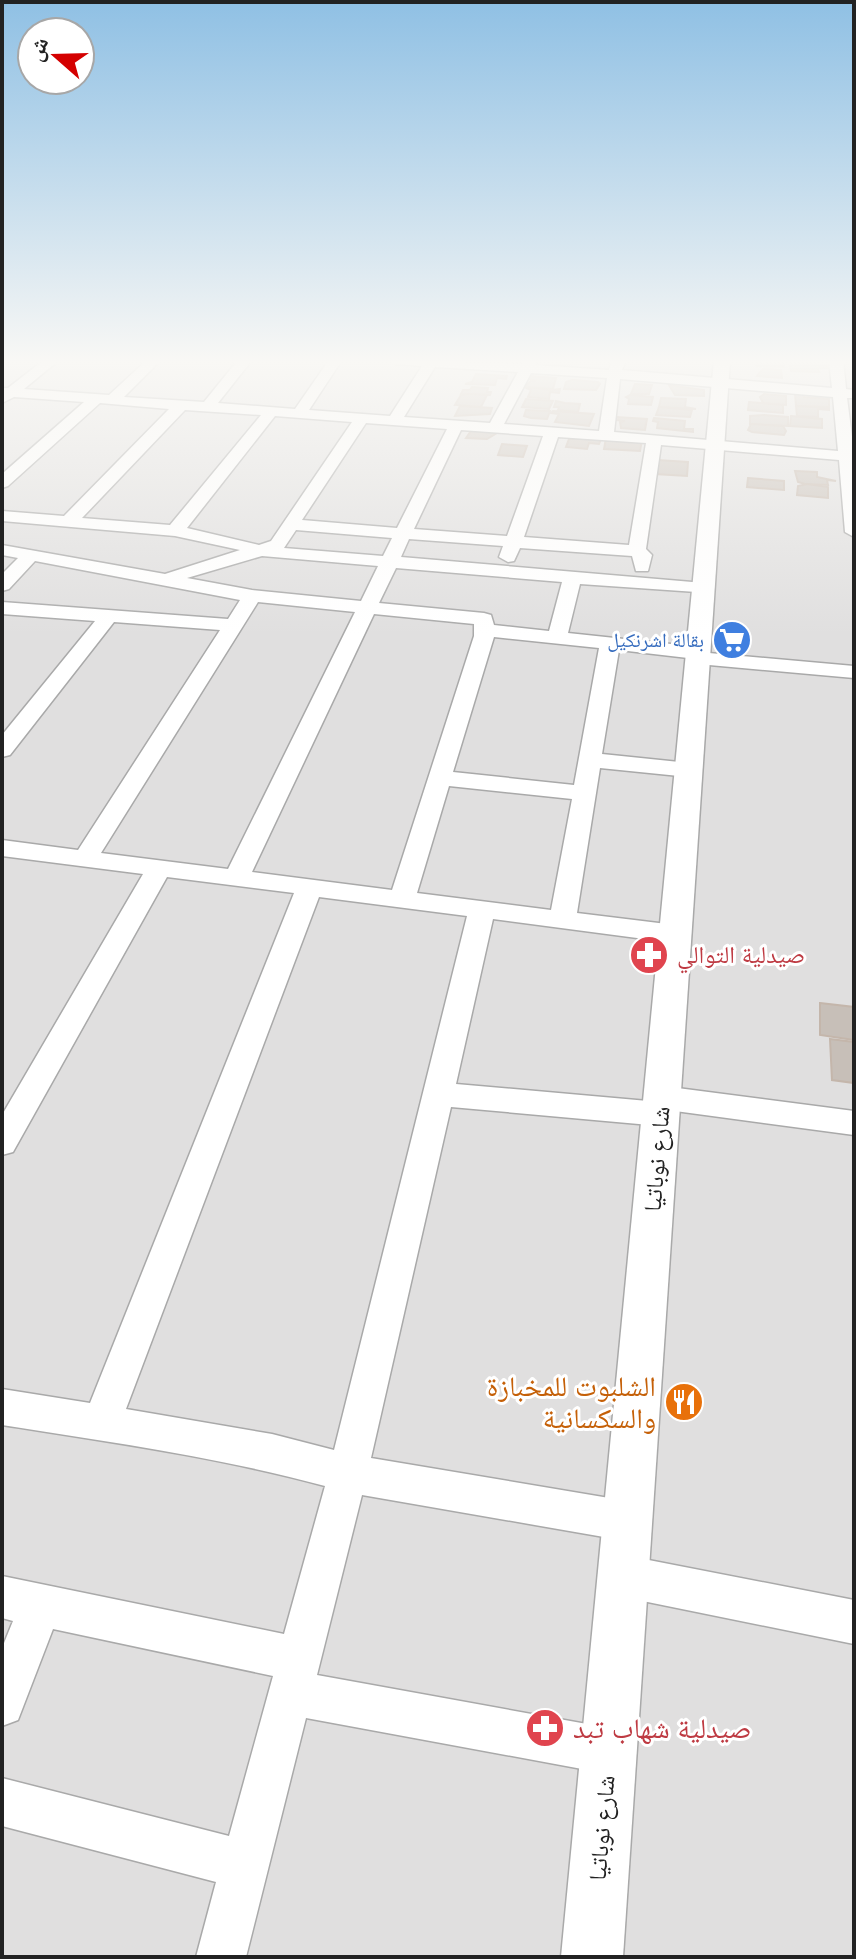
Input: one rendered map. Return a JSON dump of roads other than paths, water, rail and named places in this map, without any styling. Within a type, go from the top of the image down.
[{"type":"street","points":[[2,483],[41,451]]},
{"type":"street","points":[[69,521],[136,451]]},
{"type":"street","points":[[175,531],[239,451]]},
{"type":"street","points":[[163,579],[277,545],[340,451]]},
{"type":"street","points":[[236,878],[444,451]]},
{"type":"street","points":[[503,573],[545,451]]},
{"type":"street","points":[[637,551],[652,451]]},
{"type":"street","name":"شارع نوباتيا","points":[[592,1957],[715,451]]},
{"type":"street","points":[[792,451],[850,457],[854,532]]},
{"type":"street","points":[[2,516],[175,531],[213,537],[262,551],[704,589]]},
{"type":"street","points":[[2,538],[24,519]]},
{"type":"street","points":[[293,525],[637,551],[643,557],[640,584]]},
{"type":"street","points":[[2,550],[252,596],[487,621],[402,899]]},
{"type":"street","points":[[2,585],[31,555]]},
{"type":"street","points":[[557,638],[572,578]]},
{"type":"street","points":[[85,858],[252,596]]},
{"type":"street","points":[[2,608],[234,625]]},
{"type":"street","points":[[2,750],[109,616]]},
{"type":"street","points":[[486,630],[854,672]]},
{"type":"street","points":[[563,919],[610,643]]},
{"type":"street","points":[[590,760],[689,770]]},
{"type":"street","points":[[440,778],[584,793]]},
{"type":"street","points":[[2,848],[675,934]]},
{"type":"street","points":[[2,1143],[159,868]]},
{"type":"street","points":[[101,1424],[310,887]]},
{"type":"street","points":[[221,1957],[348,1473],[482,910]]},
{"type":"street","points":[[438,1094],[662,1106],[854,1123]]},
{"type":"street","points":[[2,1407],[272,1453],[348,1473],[627,1521]]},
{"type":"street","points":[[623,1576],[854,1622]]},
{"type":"street","points":[[2,1704],[21,1601],[293,1676],[609,1751]]},
{"type":"street","points":[[2,1802],[245,1865]]},
{"type":"place","name":"بقالة اشرنكيل","points":[[732,640]]},
{"type":"place","name":"صيدلية التوالي","points":[[649,955]]},
{"type":"place","name":"الشلبوت للمخبازة والسكسانية","points":[[684,1402]]},
{"type":"place","name":"صيدلية شهاب تبد","points":[[545,1728]]}]
